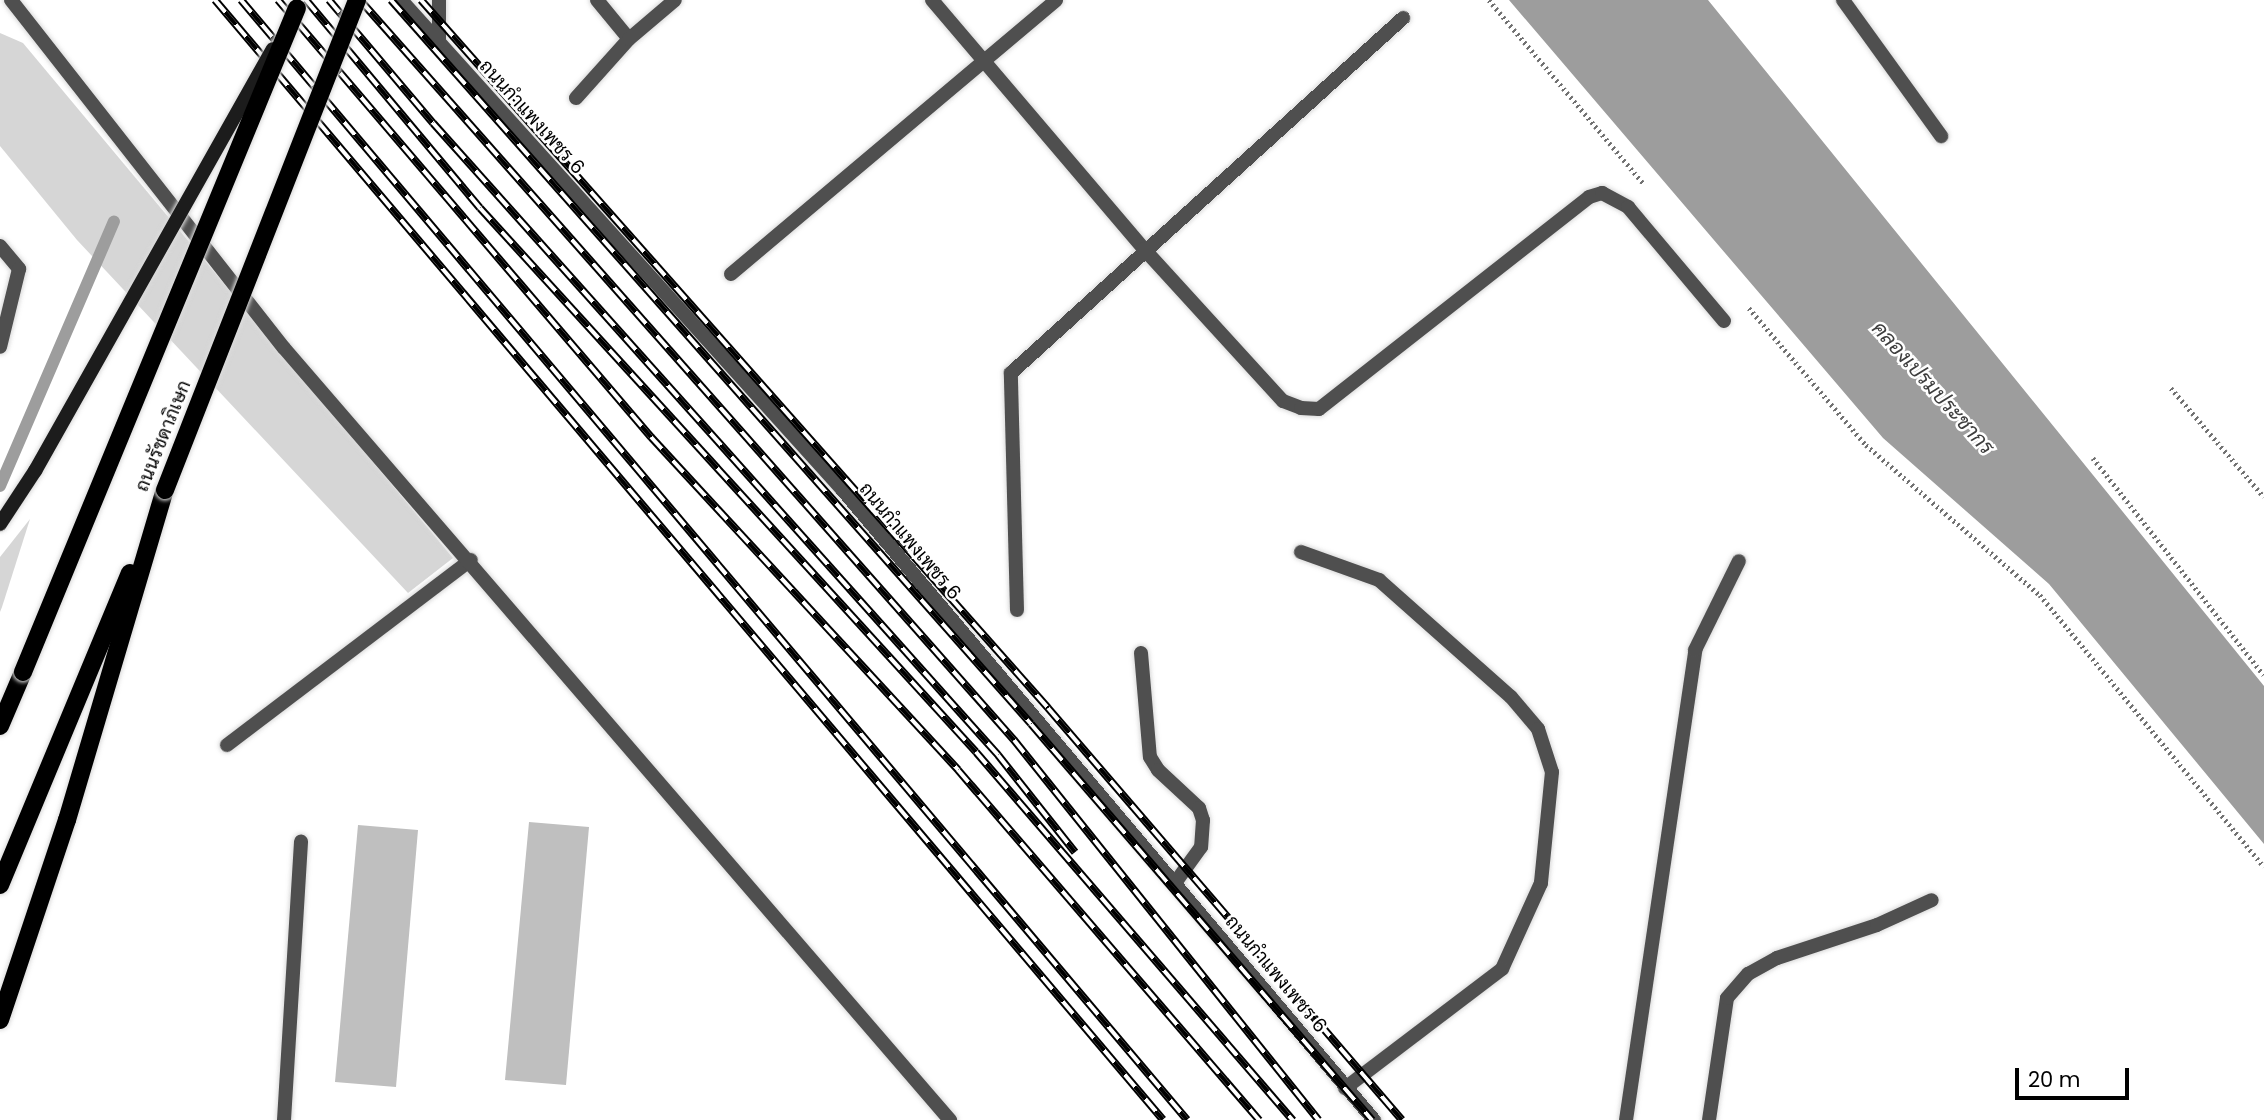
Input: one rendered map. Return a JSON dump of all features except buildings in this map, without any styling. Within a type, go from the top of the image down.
[{"type":"main road","name":"ถนนรัชดาภิเษก","points":[[0,885],[165,489],[357,0]]},
{"type":"main road","name":"ถนนรัชดาภิเษก","points":[[0,726],[298,4]]},
{"type":"main road","points":[[0,524],[35,471],[298,4]]},
{"type":"main road","points":[[0,1020],[66,820],[165,489]]},
{"type":"main road","points":[[0,704],[23,672]]},
{"type":"street","points":[[11,0],[284,348],[471,560],[950,1120]]},
{"type":"street","name":"ถนนกำแพงเพชร 6","points":[[401,0],[841,488],[1374,1120]]},
{"type":"street","points":[[439,0],[439,42]]},
{"type":"street","points":[[597,0],[629,40]]},
{"type":"street","points":[[576,98],[629,40],[676,0]]},
{"type":"street","points":[[932,0],[1144,249],[1283,401],[1301,408],[1319,409],[1589,197],[1602,193],[1628,207],[1724,321]]},
{"type":"street","points":[[731,274],[1056,0]]},
{"type":"street","points":[[1843,0],[1941,136]]},
{"type":"street","points":[[1017,610],[1011,373],[1144,249],[1403,18]]},
{"type":"street","points":[[0,246],[19,270],[0,347]]},
{"type":"street","points":[[1301,552],[1379,580],[1511,697],[1538,729],[1552,772],[1541,883],[1502,969],[1345,1088]]},
{"type":"street","points":[[227,746],[471,560]]},
{"type":"street","points":[[1626,1120],[1695,650],[1739,561]]},
{"type":"street","points":[[1142,653],[1150,757],[1157,770],[1199,808],[1203,820],[1201,847],[1175,883]]},
{"type":"street","points":[[284,1120],[301,842]]},
{"type":"street","points":[[1709,1120],[1727,998],[1748,974],[1777,958],[1877,925],[1932,900]]},
{"type":"path","points":[[1489,0],[1650,191]]},
{"type":"path","points":[[1740,297],[1866,445],[2040,595],[2264,867]]},
{"type":"path","points":[[2171,387],[2264,497]]},
{"type":"path","points":[[2093,458],[2264,675]]},
{"type":"shaded area","points":[[0,33],[23,43],[453,558],[408,593],[77,240],[0,146]]},
{"type":"shaded area","points":[[30,519],[2,607],[0,612],[0,557]]},
{"type":"water","name":"คลองเปรมประชากร","points":[[1509,0],[1708,0],[2264,686],[2264,844],[2049,584],[1883,438]]},
{"type":"waterway","points":[[0,486],[114,221]]},
{"type":"railway","points":[[215,0],[1163,1120]]},
{"type":"railway","points":[[241,0],[1187,1120]]},
{"type":"railway","points":[[278,0],[651,437],[958,770],[1259,1120]]},
{"type":"railway","points":[[306,0],[480,208],[976,752],[1293,1120]]},
{"type":"railway","points":[[329,0],[433,123],[998,755],[1075,852]]},
{"type":"railway","points":[[360,0],[1014,740],[1318,1120]]},
{"type":"railway","points":[[391,0],[1031,724],[1372,1120]]},
{"type":"railway","points":[[421,0],[1048,708],[1402,1120]]}]
